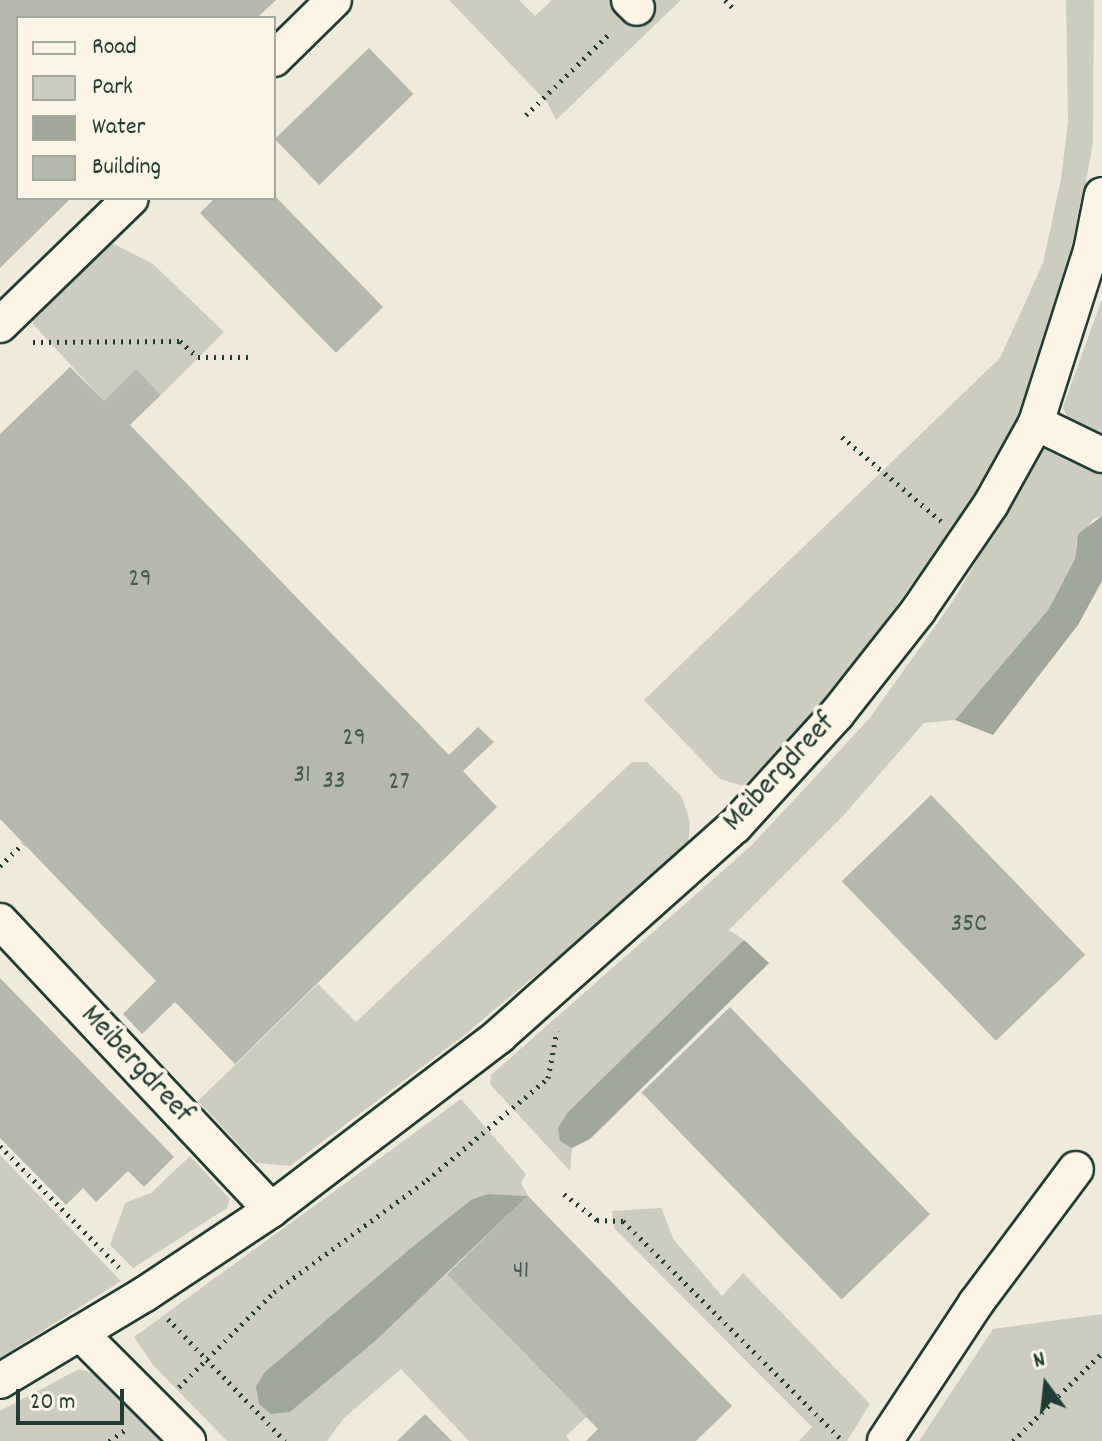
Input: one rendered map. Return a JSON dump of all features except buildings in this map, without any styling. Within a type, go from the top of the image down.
[{"type":"street","points":[[276,57],[334,0]]},
{"type":"street","name":"Meibergdreef","points":[[0,1381],[271,1210],[499,1036],[735,826],[837,714],[967,543],[1036,423],[1091,251],[1102,195]]},
{"type":"street","points":[[8,333],[129,200]]},
{"type":"street","points":[[1036,423],[1102,455]]},
{"type":"street","name":"Meibergdreef","points":[[0,921],[271,1210]]},
{"type":"street","points":[[885,1441],[976,1303],[1076,1169]]},
{"type":"street","points":[[80,1333],[188,1441]]},
{"type":"path","points":[[725,0],[735,10]]},
{"type":"path","points":[[526,115],[633,4]]},
{"type":"path","points":[[8,333],[180,341],[198,357],[249,357]]},
{"type":"path","points":[[842,437],[967,543]]},
{"type":"path","points":[[0,866],[23,844]]},
{"type":"path","points":[[564,1194],[597,1220],[623,1221],[843,1441]]},
{"type":"path","points":[[1013,1441],[1102,1353]]},
{"type":"green space","points":[[449,0],[519,0],[535,16],[552,0],[681,0],[556,120],[547,102]]},
{"type":"green space","points":[[1066,0],[1094,0],[1093,142],[1074,251],[1042,359],[1018,415],[975,496],[827,703],[743,786],[720,779],[644,700],[1000,358],[1043,263],[1061,179],[1068,122]]},
{"type":"green space","points":[[114,244],[153,264],[224,332],[161,395],[136,369],[104,401],[33,324],[33,317],[103,247]]},
{"type":"green space","points":[[1102,299],[1102,444],[1073,431],[1063,407]]},
{"type":"green space","points":[[1051,445],[1102,468],[1102,516],[1093,519],[1076,543],[1075,559],[1048,610],[955,720],[924,723],[843,816],[729,930],[744,940],[568,1112],[560,1141],[572,1148],[570,1171],[490,1084],[491,1075],[752,845],[869,719],[951,604],[1044,448]]},
{"type":"green space","points":[[632,762],[647,762],[682,797],[690,822],[688,848],[462,1037],[290,1166],[256,1163],[198,1101],[318,984],[356,1022]]},
{"type":"green space","points":[[461,1099],[526,1174],[521,1183],[528,1196],[488,1194],[411,1248],[350,1300],[290,1412],[447,1274],[586,1417],[566,1436],[570,1441],[469,1441],[401,1369],[344,1418],[327,1441],[227,1441],[153,1365],[134,1337]]},
{"type":"green space","points":[[0,1155],[121,1281],[0,1358]]},
{"type":"green space","points":[[190,1156],[230,1199],[227,1208],[133,1268],[110,1245],[125,1203],[151,1193]]},
{"type":"green space","points":[[661,1208],[674,1240],[722,1296],[743,1273],[870,1404],[847,1441],[799,1441],[812,1427],[614,1228],[612,1211]]},
{"type":"green space","points":[[1102,1314],[1102,1441],[919,1441],[993,1329]]},
{"type":"green space","points":[[79,1369],[96,1374],[160,1441],[0,1441],[0,1411]]},
{"type":"water","points":[[1102,516],[1102,581],[1078,625],[993,735],[955,720],[1048,610],[1075,559],[1078,534]]},
{"type":"water","points":[[744,940],[769,963],[590,1139],[572,1148],[560,1141],[558,1128],[568,1112]]},
{"type":"water","points":[[488,1194],[528,1196],[375,1341],[290,1412],[271,1414],[259,1404],[256,1386],[265,1372],[471,1200]]}]
